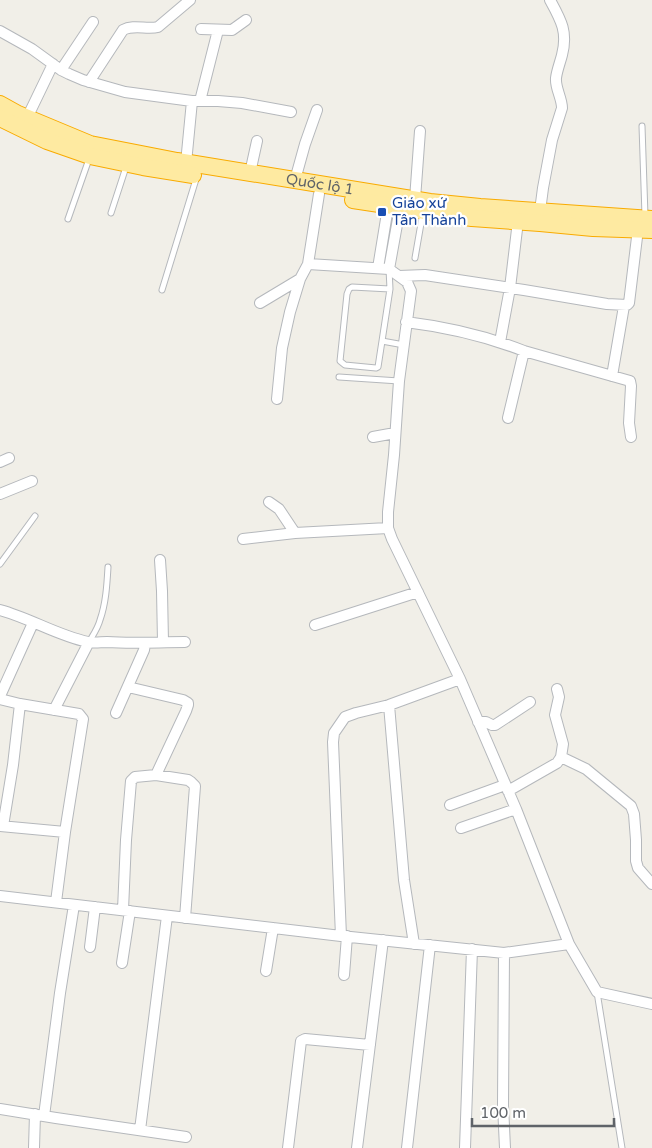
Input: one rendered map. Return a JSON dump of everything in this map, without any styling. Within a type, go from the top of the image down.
[{"type":"highway","name":"Quốc lộ 1","points":[[0,104],[27,118],[90,144],[186,163],[296,180],[472,218],[593,228],[647,224]]},
{"type":"highway","name":"Quốc lộ 1","points":[[0,118],[29,133],[90,156],[197,176],[394,207],[480,207],[540,211],[647,224]]},
{"type":"street","points":[[89,82],[123,30],[132,27],[158,27],[190,0]]},
{"type":"street","points":[[540,211],[552,140],[562,103],[556,80],[563,53],[564,31],[550,0]]},
{"type":"street","points":[[201,29],[232,30],[246,20]]},
{"type":"street","points":[[27,118],[57,67],[93,22]]},
{"type":"street","points":[[186,163],[196,101],[218,30]]},
{"type":"street","points":[[0,31],[32,49],[57,67],[89,82],[125,92],[196,101],[242,103],[291,112]]},
{"type":"street","points":[[296,180],[305,144],[317,110]]},
{"type":"street","points":[[419,206],[420,131]]},
{"type":"street","points":[[250,173],[257,141]]},
{"type":"street","points":[[277,399],[282,348],[300,279],[308,264],[319,194]]},
{"type":"street","points":[[378,268],[394,207]]},
{"type":"street","points":[[389,269],[394,207]]},
{"type":"street","points":[[500,342],[510,288],[518,221]]},
{"type":"street","points":[[400,276],[425,275],[624,306],[629,303],[647,224]]},
{"type":"street","points":[[308,264],[389,269],[407,282],[410,291],[399,381],[388,528],[460,679],[516,810],[569,944],[597,992],[652,1004]]},
{"type":"street","points":[[260,303],[300,279]]},
{"type":"street","points":[[612,376],[624,306]]},
{"type":"street","points":[[406,322],[452,329],[630,381],[630,437]]},
{"type":"street","points":[[508,418],[524,351]]},
{"type":"street","points":[[373,437],[396,433]]},
{"type":"street","points":[[0,494],[32,481]]},
{"type":"street","points":[[269,502],[279,509],[294,533]]},
{"type":"street","points":[[243,539],[294,533],[388,528]]},
{"type":"street","points":[[160,560],[163,642]]},
{"type":"street","points":[[315,626],[418,592]]},
{"type":"street","points":[[0,610],[15,614],[67,636],[89,642],[145,644],[185,642]]},
{"type":"street","points":[[33,623],[0,698],[20,704],[79,714],[83,719],[56,902]]},
{"type":"street","points":[[54,710],[89,642]]},
{"type":"street","points":[[116,713],[145,644]]},
{"type":"street","points":[[344,975],[344,936],[334,733],[345,717],[356,712],[389,705],[460,679]]},
{"type":"street","points":[[128,687],[183,700],[188,703],[156,775]]},
{"type":"street","points":[[450,805],[506,788],[557,763],[561,757],[563,744],[555,715],[559,697],[557,689]]},
{"type":"street","points":[[478,722],[495,725],[530,702]]},
{"type":"street","points":[[20,704],[13,765],[2,826],[65,832]]},
{"type":"street","points":[[389,705],[404,880],[414,944]]},
{"type":"street","points":[[561,757],[586,769],[632,806],[636,840],[636,862],[638,868],[652,884]]},
{"type":"street","points":[[122,963],[126,911],[126,840],[131,781],[135,777],[156,775],[188,780],[194,786],[185,918]]},
{"type":"street","points":[[461,828],[516,810]]},
{"type":"street","points":[[0,896],[504,953],[569,944]]},
{"type":"street","points":[[34,1148],[74,904]]},
{"type":"street","points":[[90,947],[95,907]]},
{"type":"street","points":[[140,1130],[167,916]]},
{"type":"street","points":[[266,971],[273,928]]},
{"type":"street","points":[[357,1148],[384,940]]},
{"type":"street","points":[[407,1148],[430,945]]},
{"type":"street","points":[[465,1148],[472,950]]},
{"type":"street","points":[[504,953],[503,1105],[505,1148]]},
{"type":"street","points":[[288,1148],[301,1041],[305,1039],[370,1045]]},
{"type":"street","points":[[0,1109],[186,1137]]},
{"type":"lane","points":[[642,126],[647,224]]},
{"type":"lane","points":[[68,219],[90,156]]},
{"type":"lane","points":[[112,213],[126,164]]},
{"type":"lane","points":[[162,290],[197,176]]},
{"type":"lane","points":[[415,258],[419,206]]},
{"type":"lane","points":[[389,269],[390,289],[378,367],[346,365],[340,361],[348,289],[352,287],[390,289]]},
{"type":"lane","points":[[382,341],[404,344]]},
{"type":"lane","points":[[339,377],[399,381]]},
{"type":"lane","points":[[0,564],[35,516]]},
{"type":"lane","points":[[89,642],[101,618],[105,601],[108,567]]},
{"type":"lane","points":[[597,992],[622,1148]]},
{"type":"place","name":"Giáo xứ Tân Thành","points":[[382,212]]}]
